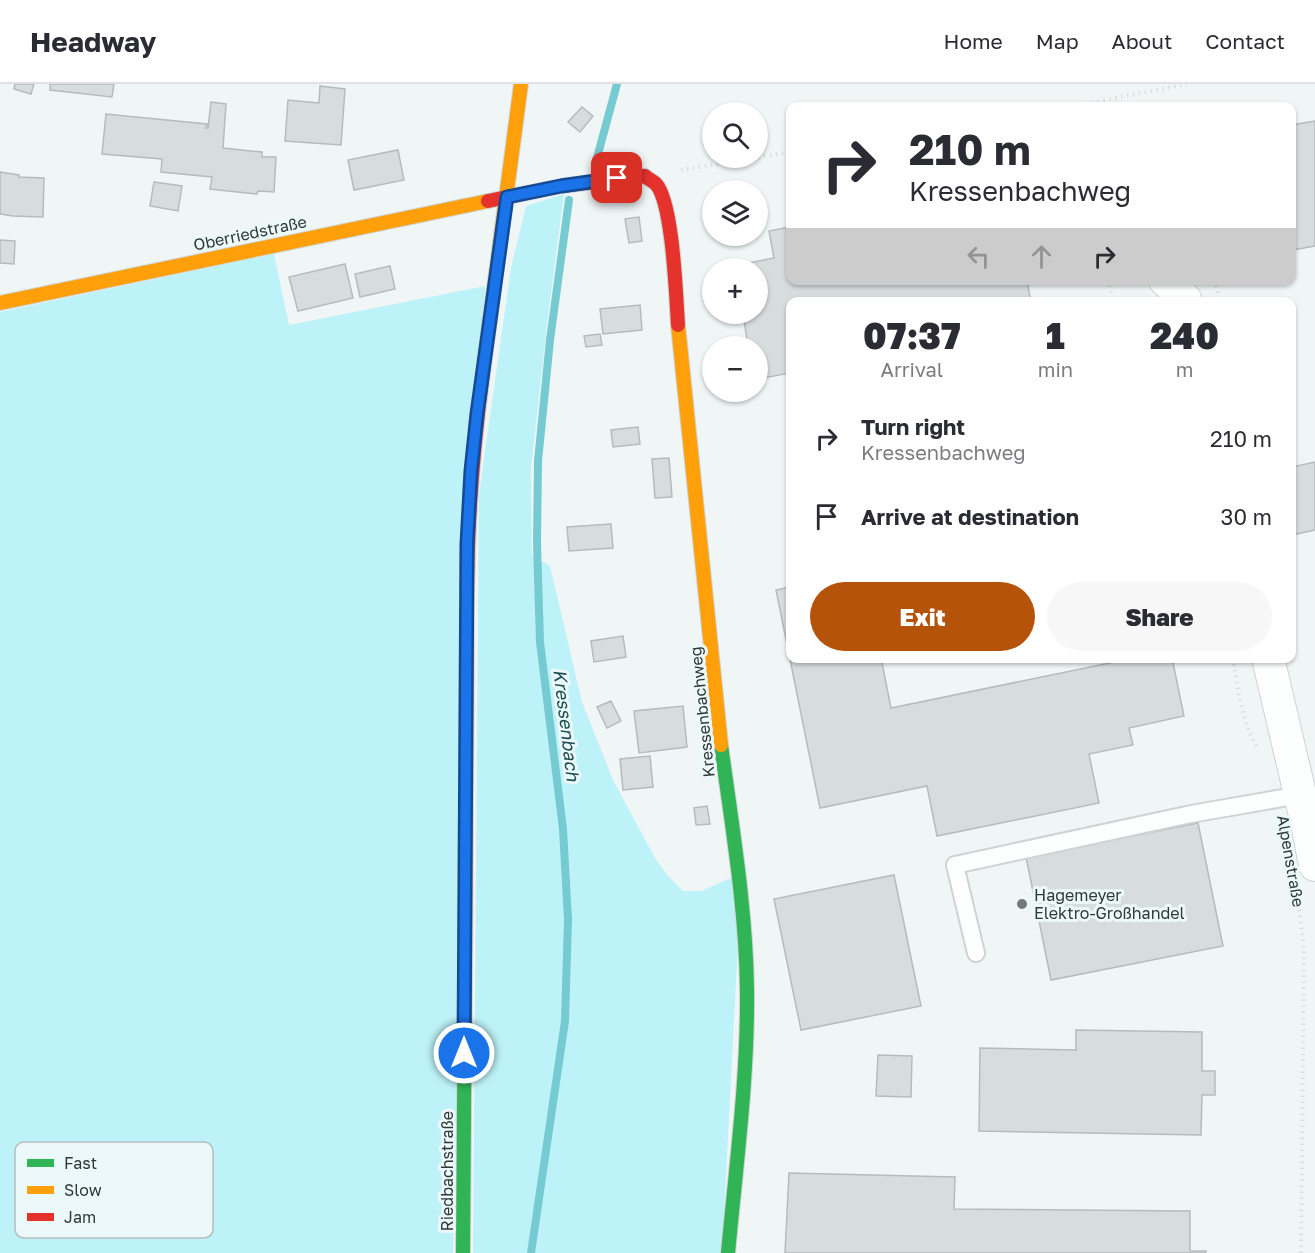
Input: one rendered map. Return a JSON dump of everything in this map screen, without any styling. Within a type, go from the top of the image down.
[{"type":"street","name":"Riedbachstraße","points":[[463,1253],[467,544],[477,414],[521,84]]},
{"type":"street","points":[[507,197],[561,186],[645,176]]},
{"type":"street","name":"Kressenbachweg","points":[[645,176],[657,185],[665,203],[670,229],[684,390],[720,734],[746,950],[745,1041],[728,1253]]},
{"type":"street","name":"Oberriedstraße","points":[[0,303],[507,197]]},
{"type":"street","points":[[1170,285],[1183,297]]},
{"type":"street","name":"Alpenstraße","points":[[1269,663],[1300,795],[1305,872]]},
{"type":"lane","points":[[976,953],[955,865],[1191,814],[1300,795]]},
{"type":"path","points":[[1095,102],[1187,84]]},
{"type":"path","points":[[768,155],[786,153]]},
{"type":"path","points":[[645,176],[702,166]]},
{"type":"path","points":[[1234,663],[1247,727],[1258,748]]},
{"type":"path","name":"Alpenstraße","points":[[1301,1253],[1305,872]]},
{"type":"shaded area","points":[[564,194],[531,469],[532,555],[550,566],[582,702],[613,780],[656,860],[683,891],[701,891],[733,877],[739,924],[722,1253],[473,1253],[479,494],[511,268],[526,206]]},
{"type":"shaded area","points":[[274,254],[289,325],[485,286],[453,1253],[0,1253],[0,312]]},
{"type":"building","points":[[15,84],[34,84],[31,94],[14,89]]},
{"type":"building","points":[[50,84],[114,84],[112,97],[50,90]]},
{"type":"building","points":[[320,86],[345,89],[341,145],[285,141],[288,100],[319,103]]},
{"type":"building","points":[[211,102],[226,104],[223,148],[262,152],[262,157],[276,157],[274,192],[258,191],[257,194],[210,189],[212,177],[161,172],[162,159],[102,154],[106,114],[207,124],[206,128],[208,128]]},
{"type":"building","points":[[582,107],[593,116],[580,132],[568,122]]},
{"type":"building","points":[[1315,121],[1315,246],[1296,249],[1296,124]]},
{"type":"building","points":[[398,150],[404,180],[354,190],[348,160]]},
{"type":"building","points":[[0,172],[19,175],[19,177],[44,178],[43,217],[0,214]]},
{"type":"building","points":[[154,182],[182,186],[178,211],[150,206]]},
{"type":"building","points":[[639,217],[642,241],[629,243],[625,219]]},
{"type":"building","points":[[786,228],[786,285],[1028,285],[1030,297],[786,297],[786,374],[768,377],[768,336],[746,336],[745,324],[768,324],[768,259],[774,258],[769,231]]},
{"type":"building","points":[[0,240],[15,241],[14,264],[0,263]]},
{"type":"building","points":[[345,264],[353,298],[298,311],[289,277]]},
{"type":"building","points":[[390,266],[395,289],[360,297],[355,274]]},
{"type":"building","points":[[640,305],[642,330],[603,334],[600,309]]},
{"type":"building","points":[[600,334],[602,345],[586,347],[584,336]]},
{"type":"building","points":[[638,427],[640,444],[613,447],[611,430]]},
{"type":"building","points":[[669,458],[672,497],[655,498],[652,459]]},
{"type":"building","points":[[1315,462],[1315,530],[1296,534],[1296,466]]},
{"type":"building","points":[[611,524],[613,548],[569,551],[567,527]]},
{"type":"building","points":[[786,588],[786,640],[776,590]]},
{"type":"building","points":[[623,636],[626,657],[594,662],[591,641]]},
{"type":"building","points":[[791,663],[882,663],[891,708],[1110,663],[1173,663],[1184,716],[1129,728],[1133,745],[1089,754],[1099,803],[937,836],[927,786],[820,808]]},
{"type":"building","points":[[611,701],[621,721],[607,728],[597,707]]},
{"type":"building","points":[[683,706],[687,747],[639,753],[634,711]]},
{"type":"building","points":[[650,756],[653,787],[623,790],[620,759]]},
{"type":"building","points":[[707,806],[710,824],[696,825],[694,808]]},
{"type":"building","points":[[1198,823],[1223,946],[1051,980],[1026,857]]},
{"type":"building","points":[[894,875],[921,1006],[801,1030],[774,899]]},
{"type":"building","points":[[1076,1030],[1202,1032],[1202,1071],[1215,1071],[1215,1095],[1202,1095],[1201,1135],[979,1131],[980,1048],[1076,1050]]},
{"type":"building","points":[[878,1055],[912,1056],[911,1097],[876,1096]]},
{"type":"building","points":[[789,1173],[955,1177],[954,1209],[1190,1211],[1190,1251],[1206,1251],[1206,1253],[785,1253]]},
{"type":"waterway","name":"Kressenbach","points":[[595,165],[617,84]]},
{"type":"waterway","name":"Kressenbach","points":[[531,1253],[565,1021],[568,920],[563,829],[540,642],[537,543],[538,461],[550,340],[569,200]]},
{"type":"traffic: fast","points":[[721,745],[741,898],[747,990],[744,1089],[728,1253]]},
{"type":"traffic: fast","points":[[463,1253],[465,974]]},
{"type":"traffic: slow","points":[[483,372],[521,84]]},
{"type":"traffic: slow","points":[[0,303],[488,201]]},
{"type":"traffic: slow","points":[[678,325],[721,745]]},
{"type":"traffic: slow","points":[[465,974],[467,599]]},
{"type":"traffic: jam","points":[[488,201],[561,186],[645,176],[656,184],[662,194],[666,210],[673,251],[678,325]]},
{"type":"traffic: jam","points":[[467,599],[471,485],[483,372]]},
{"type":"place","name":"Hagemeyer Elektro-Großhandel","points":[[1022,904]]},
{"type":"route","points":[[464,1053],[467,544],[477,414],[507,197],[617,178]]}]
